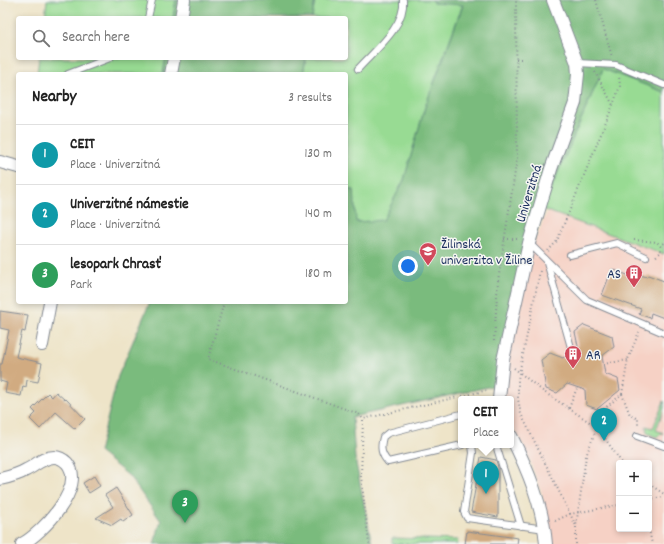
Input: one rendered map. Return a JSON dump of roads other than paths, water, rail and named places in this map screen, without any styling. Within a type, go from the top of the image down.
[{"type":"street","points":[[181,16],[184,0]]},
{"type":"street","name":"Univerzitná","points":[[499,396],[503,360],[529,243],[551,169],[575,103],[578,74],[577,63],[553,0]]},
{"type":"street","points":[[171,72],[174,60]]},
{"type":"street","points":[[0,162],[16,166]]},
{"type":"street","points":[[42,345],[50,304]]},
{"type":"street","points":[[514,442],[538,498],[545,528],[546,544]]},
{"type":"street","points":[[0,478],[15,476],[47,458],[55,456],[63,459],[71,468],[71,484],[61,509],[30,540],[22,544]]},
{"type":"lane","points":[[148,16],[152,0]]},
{"type":"lane","points":[[358,69],[402,18],[403,0]]},
{"type":"lane","points":[[73,72],[105,60]]},
{"type":"lane","points":[[577,63],[616,65],[664,85]]},
{"type":"lane","points":[[529,243],[587,300],[664,333]]},
{"type":"lane","points":[[570,255],[617,243],[646,257]]},
{"type":"lane","points":[[545,258],[572,351]]},
{"type":"lane","points":[[458,415],[388,433],[383,437],[381,446],[382,455],[388,462],[458,446]]},
{"type":"lane","points":[[637,436],[664,446]]},
{"type":"lane","points":[[472,448],[473,453],[464,512],[467,518],[545,528]]},
{"type":"lane","points":[[497,448],[520,526]]},
{"type":"place","name":"Žilinská univerzita v Žiline","points":[[428,266]]},
{"type":"place","name":"AS","points":[[634,288]]},
{"type":"place","name":"AR","points":[[573,369]]},
{"type":"place","name":"Univerzitné námestie","points":[[604,441]]},
{"type":"place","name":"CEIT","points":[[486,494]]},
{"type":"place","name":"lesopark Chrasť","points":[[185,523]]}]
